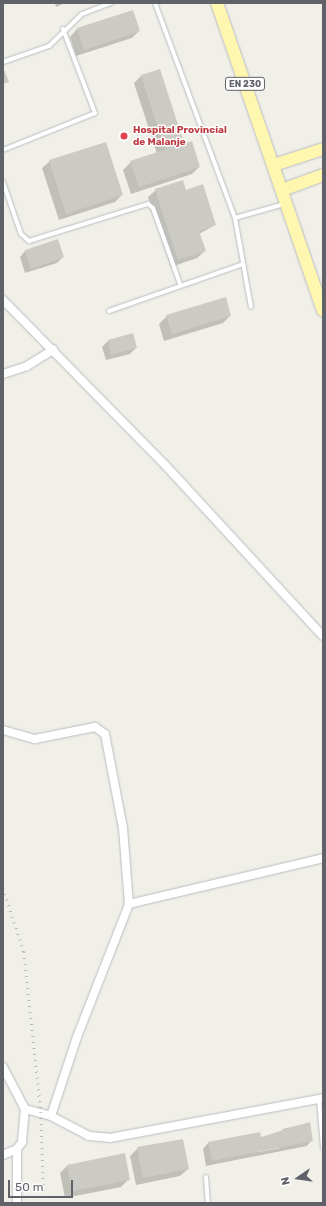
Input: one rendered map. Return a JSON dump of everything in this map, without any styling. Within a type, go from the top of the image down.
[{"type":"main road","name":"EN 230","points":[[216,3],[274,165],[323,310]]},
{"type":"main road","points":[[274,165],[323,149]]},
{"type":"main road","points":[[282,190],[323,175]]},
{"type":"street","points":[[3,300],[166,466],[323,636]]},
{"type":"street","points":[[3,374],[27,366],[53,350]]},
{"type":"street","points":[[3,730],[46,740],[94,727],[105,734],[123,828],[129,904],[77,1037],[51,1116]]},
{"type":"street","points":[[129,904],[323,858]]},
{"type":"street","points":[[3,1067],[25,1109],[22,1142],[17,1150],[17,1203]]},
{"type":"street","points":[[25,1109],[51,1116],[89,1136],[110,1138],[321,1098]]},
{"type":"street","points":[[3,1155],[17,1150]]},
{"type":"lane","points":[[3,62],[49,46],[63,29],[82,14],[111,3]]},
{"type":"lane","points":[[155,3],[235,218],[251,307]]},
{"type":"lane","points":[[3,150],[95,113],[63,29]]},
{"type":"lane","points":[[3,182],[21,234],[29,241],[148,204],[153,208],[180,284]]},
{"type":"lane","points":[[235,218],[287,203]]},
{"type":"lane","points":[[109,312],[180,284],[243,264]]},
{"type":"lane","points":[[321,1098],[323,1148]]},
{"type":"lane","points":[[206,1177],[208,1203]]},
{"type":"building","points":[[133,10],[140,31],[84,50],[77,28]]},
{"type":"building","points":[[3,67],[9,82],[3,84]]},
{"type":"building","points":[[160,69],[184,143],[165,149],[141,75]]},
{"type":"building","points":[[192,141],[200,167],[139,187],[130,161]]},
{"type":"building","points":[[106,142],[123,195],[66,214],[49,160]]},
{"type":"building","points":[[183,180],[186,190],[203,184],[216,225],[199,231],[206,251],[178,260],[155,189]]},
{"type":"building","points":[[58,239],[64,257],[31,269],[25,250]]},
{"type":"building","points":[[226,297],[231,316],[172,334],[166,315]]},
{"type":"building","points":[[133,333],[137,348],[111,355],[108,340]]},
{"type":"building","points":[[310,1122],[313,1141],[212,1161],[208,1142],[260,1132],[261,1137]]},
{"type":"building","points":[[183,1139],[189,1169],[143,1178],[137,1147]]},
{"type":"building","points":[[125,1153],[130,1180],[72,1191],[67,1165]]},
{"type":"railway","points":[[3,888],[24,952],[41,1112],[44,1203]]},
{"type":"place","name":"Hospital Provincial de Malanje","points":[[124,136]]}]
